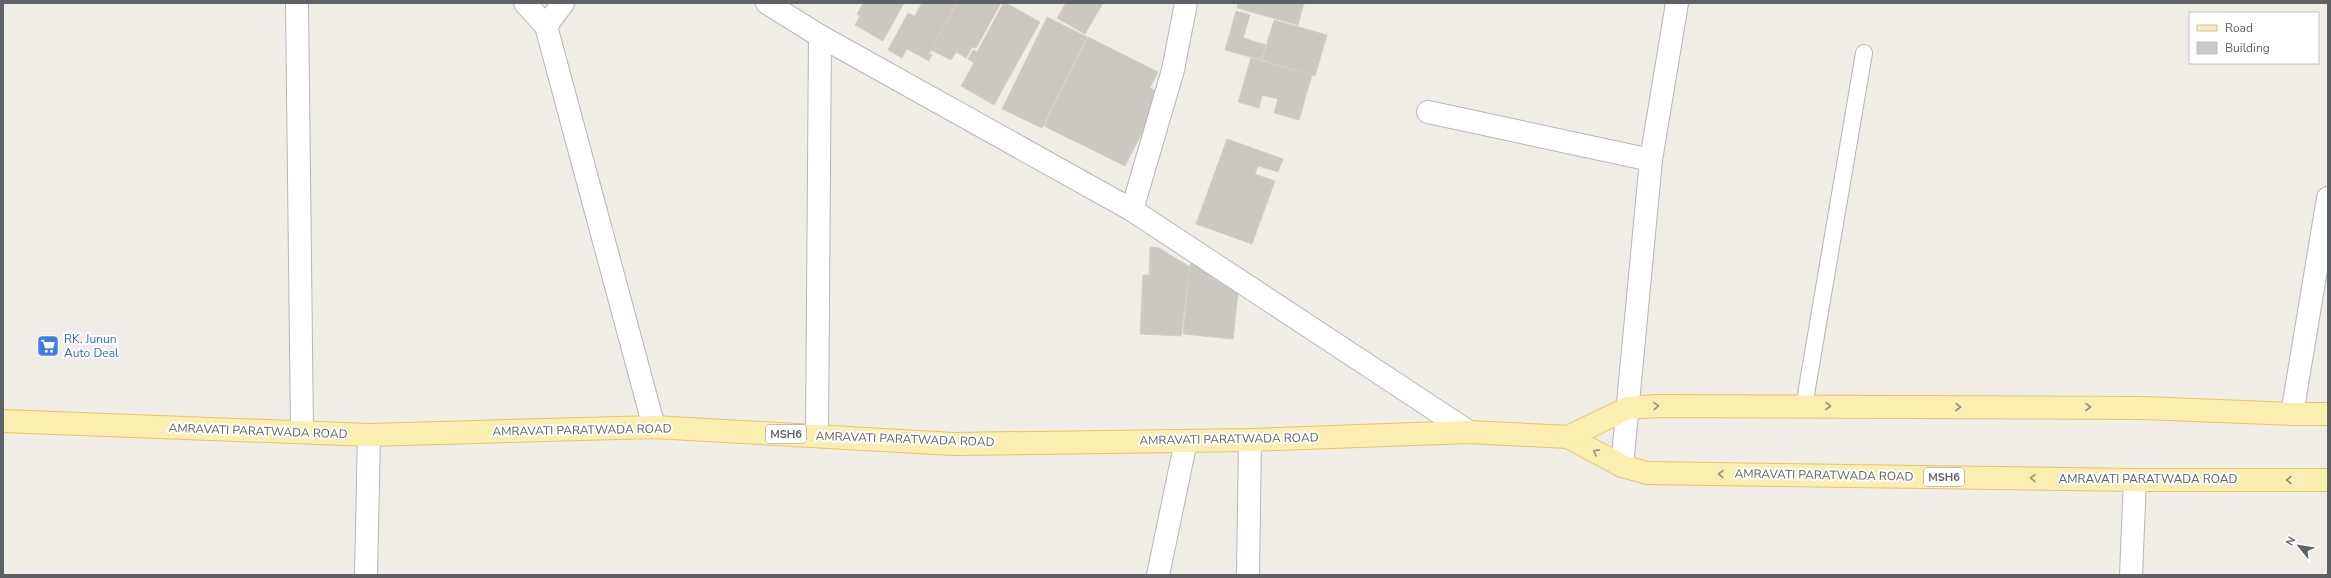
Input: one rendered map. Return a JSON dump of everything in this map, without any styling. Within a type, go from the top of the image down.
[{"type":"main road","name":"AMRAVATI PARATWADA ROAD","points":[[1568,437],[1628,408],[1658,406],[2143,408],[2328,414]]},
{"type":"main road","name":"AMRAVATI PARATWADA ROAD","points":[[3,421],[370,435],[654,427],[953,444],[1250,440],[1469,432],[1568,437],[1622,466],[1647,473],[2135,480],[2328,480]]},
{"type":"street","points":[[297,3],[302,432]]},
{"type":"street","points":[[525,3],[546,26],[654,427]]},
{"type":"street","points":[[546,26],[563,3]]},
{"type":"street","points":[[767,3],[820,36],[1132,210],[1469,432]]},
{"type":"street","points":[[1132,210],[1173,70],[1186,3]]},
{"type":"street","points":[[1622,466],[1651,160],[1677,3]]},
{"type":"street","points":[[817,436],[820,36]]},
{"type":"street","points":[[1428,112],[1651,160]]},
{"type":"street","points":[[2292,414],[2328,198]]},
{"type":"street","points":[[366,575],[370,435]]},
{"type":"street","points":[[1248,575],[1250,440]]},
{"type":"street","points":[[1158,575],[1186,441]]},
{"type":"street","points":[[2131,575],[2135,480]]},
{"type":"lane","points":[[1804,406],[1864,53]]},
{"type":"building","points":[[863,3],[904,3],[883,41],[855,25],[860,16],[857,14]]},
{"type":"building","points":[[922,3],[956,3],[929,54],[932,54],[929,61],[907,49],[902,58],[888,50],[908,13],[915,16]]},
{"type":"building","points":[[957,3],[1001,3],[976,48],[972,47],[966,58],[956,52],[951,60],[931,50]]},
{"type":"building","points":[[1006,3],[1040,22],[994,105],[961,86],[974,63],[968,59],[973,50],[977,52],[1003,4],[1005,5]]},
{"type":"building","points":[[1066,3],[1103,3],[1085,34],[1057,18]]},
{"type":"building","points":[[1238,3],[1304,3],[1298,25],[1237,8]]},
{"type":"building","points":[[1236,11],[1250,15],[1243,38],[1266,45],[1261,60],[1225,50]]},
{"type":"building","points":[[1047,17],[1087,37],[1042,128],[1002,109]]},
{"type":"building","points":[[1274,20],[1327,35],[1315,76],[1262,60]]},
{"type":"building","points":[[1088,37],[1158,72],[1150,88],[1162,93],[1125,166],[1044,126]]},
{"type":"building","points":[[1251,58],[1312,75],[1299,120],[1274,113],[1278,99],[1262,95],[1259,108],[1238,102]]},
{"type":"building","points":[[1227,139],[1283,159],[1278,172],[1258,166],[1255,174],[1275,181],[1252,244],[1196,224]]},
{"type":"building","points":[[1150,247],[1159,248],[1190,267],[1181,336],[1140,334],[1143,275],[1149,275]]},
{"type":"building","points":[[1190,264],[1205,265],[1216,271],[1212,278],[1238,292],[1233,339],[1183,334]]},
{"type":"place","name":"RK. Junun Auto Deal","points":[[48,346]]}]
